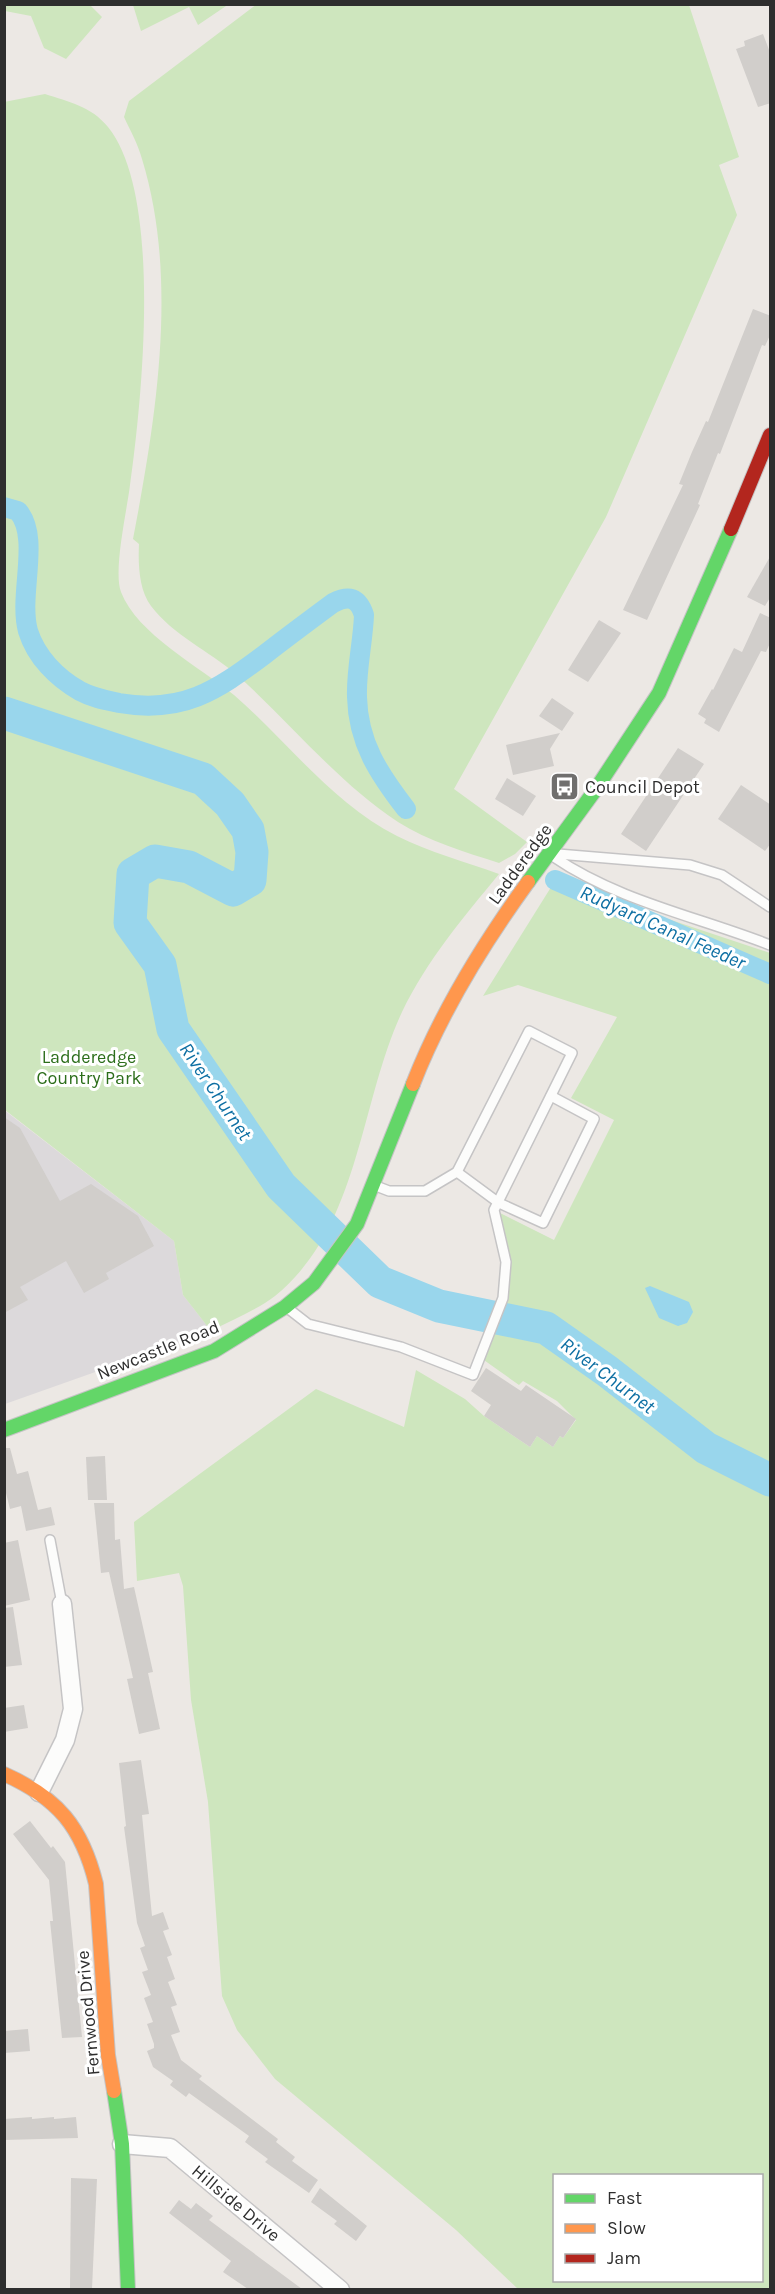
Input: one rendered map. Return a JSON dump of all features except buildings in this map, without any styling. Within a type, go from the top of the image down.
[{"type":"main road","name":"Ladderedge","points":[[314,1283],[357,1224],[416,1075],[451,1003],[507,911],[596,789],[659,693],[707,588],[771,435]]},
{"type":"main road","name":"Newcastle Road","points":[[4,1430],[214,1351],[285,1307],[314,1283]]},
{"type":"main road","name":"Fernwood Drive","points":[[4,1774],[39,1792],[58,1808],[78,1830],[91,1856],[96,1884],[108,2055],[122,2144],[128,2289]]},
{"type":"street","points":[[39,1792],[64,1740],[73,1709],[62,1604]]},
{"type":"street","name":"Hillside Drive","points":[[122,2144],[170,2148],[340,2289]]},
{"type":"lane","points":[[549,854],[690,865],[722,874],[771,907]]},
{"type":"lane","points":[[549,854],[576,872],[651,903],[771,945]]},
{"type":"lane","points":[[285,1307],[308,1324],[401,1347],[473,1375],[503,1298],[506,1262],[496,1206],[572,1053],[529,1030],[457,1172],[425,1191],[389,1191],[373,1185]]},
{"type":"lane","points":[[457,1172],[496,1206],[543,1223],[594,1119],[551,1096]]},
{"type":"lane","points":[[50,1540],[62,1604]]},
{"type":"shaded area","points":[[4,1110],[174,1241],[183,1295],[211,1331],[5,1404]]},
{"type":"green space","points":[[229,4],[198,25],[189,7],[141,31],[133,5]]},
{"type":"green space","points":[[257,4],[689,5],[739,157],[719,165],[737,215],[606,517],[454,789],[527,842],[515,854],[499,863],[422,835],[375,806],[334,770],[236,674],[170,626],[151,606],[142,585],[139,544],[133,539],[156,398],[161,300],[159,252],[153,205],[140,153],[124,117],[129,101]]},
{"type":"green space","points":[[4,5],[90,5],[102,17],[66,59],[44,48],[31,16],[5,11]]},
{"type":"green space","name":"Ladderedge Country Park","points":[[45,94],[87,109],[108,127],[125,158],[136,200],[142,248],[143,352],[135,448],[121,540],[119,570],[121,592],[129,607],[155,636],[234,695],[311,771],[352,807],[409,842],[499,874],[434,957],[402,1012],[376,1085],[354,1163],[325,1235],[303,1268],[275,1296],[211,1331],[183,1295],[174,1241],[5,1110],[4,102]]},
{"type":"green space","points":[[558,876],[623,904],[770,953],[770,2289],[518,2289],[456,2230],[275,2079],[237,2030],[222,1996],[208,1802],[191,1700],[183,1586],[179,1573],[137,1581],[134,1522],[316,1389],[404,1427],[416,1370],[465,1399],[484,1416],[530,1447],[537,1436],[553,1447],[560,1436],[563,1438],[576,1420],[557,1401],[523,1381],[519,1385],[481,1358],[503,1298],[506,1262],[494,1210],[554,1240],[614,1120],[571,1098],[617,1017],[518,985],[483,996]]},
{"type":"water","points":[[650,1286],[689,1302],[693,1312],[687,1323],[678,1326],[659,1318],[645,1288]]},
{"type":"waterway","name":"Rudyard Canal Feeder","points":[[4,507],[18,511],[25,522],[29,551],[26,617],[28,631],[36,650],[63,680],[80,691],[99,698],[141,706],[180,702],[197,697],[247,668],[333,603],[344,599],[356,601],[364,615],[357,687],[361,729],[379,770],[406,809]]},
{"type":"waterway","name":"River Churnet","points":[[4,713],[203,779],[230,804],[248,830],[252,852],[250,880],[233,890],[189,867],[155,861],[133,874],[130,923],[160,965],[173,1029],[281,1186],[380,1282],[439,1306],[546,1328],[607,1371],[706,1448],[770,1480]]},
{"type":"waterway","name":"Rudyard Canal Feeder","points":[[555,880],[770,974]]},
{"type":"traffic: fast","points":[[528,882],[596,789],[659,693],[731,529]]},
{"type":"traffic: fast","points":[[4,1430],[214,1351],[285,1307],[314,1283],[357,1224],[413,1084]]},
{"type":"traffic: fast","points":[[114,2091],[122,2144],[128,2290]]},
{"type":"traffic: slow","points":[[413,1084],[436,1031],[464,979],[528,882]]},
{"type":"traffic: slow","points":[[4,1774],[23,1783],[53,1804],[75,1830],[90,1864],[96,1884],[108,2055],[114,2091]]},
{"type":"traffic: jam","points":[[731,529],[770,435]]},
{"type":"place","name":"Council Depot","points":[[564,787]]}]
